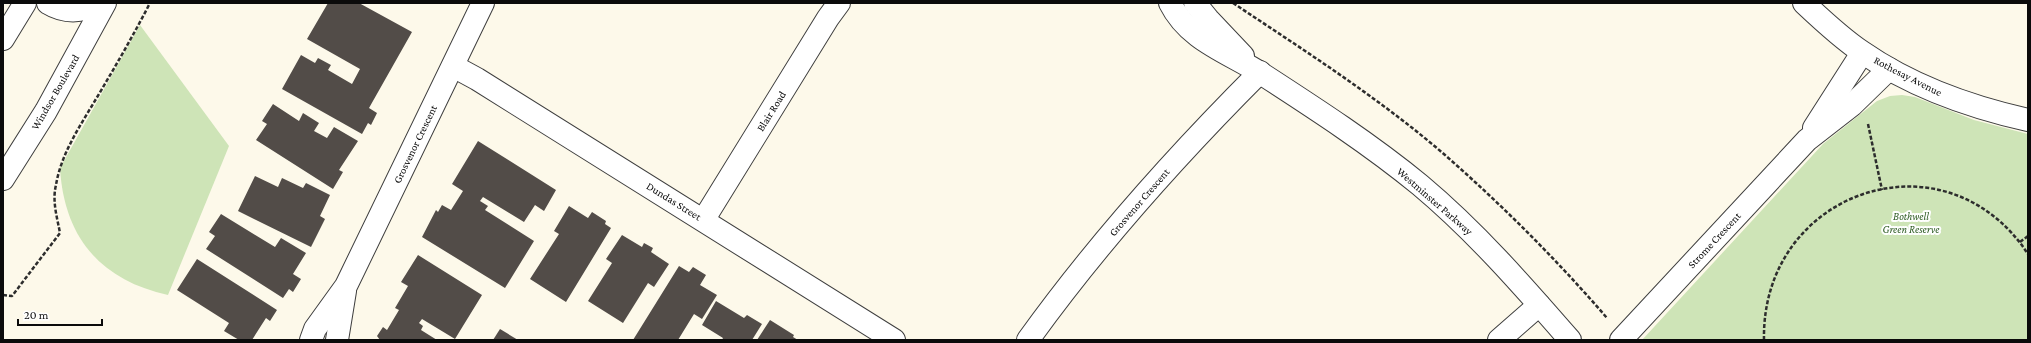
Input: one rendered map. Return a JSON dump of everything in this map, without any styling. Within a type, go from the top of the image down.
[{"type":"street","points":[[3,39],[25,3]]},
{"type":"street","points":[[48,3],[59,9],[72,11],[87,10],[102,3]]},
{"type":"street","name":"Windsor Boulevard","points":[[3,178],[46,111],[105,3]]},
{"type":"street","name":"Grosvenor Crescent","points":[[311,340],[315,329],[346,286],[483,3]]},
{"type":"street","name":"Blair Road","points":[[704,219],[828,18],[839,3]]},
{"type":"street","name":"Westminster Parkway","points":[[1170,3],[1176,16],[1200,39],[1260,72],[1355,135],[1421,186],[1481,242],[1540,305],[1570,340]]},
{"type":"street","name":"Westminster Parkway","points":[[1195,3],[1208,19],[1260,72]]},
{"type":"street","name":"Rothesay Avenue","points":[[1804,3],[1840,36],[1889,69],[1940,93],[1970,104],[2028,120]]},
{"type":"street","name":"Strome Crescent","points":[[1807,140],[1862,52]]},
{"type":"street","name":"Dundas Street","points":[[453,66],[477,79],[704,219],[894,340]]},
{"type":"street","name":"Strome Crescent","points":[[1622,339],[1807,140],[1852,105],[1889,69]]},
{"type":"street","name":"Grosvenor Crescent","points":[[1028,340],[1078,272],[1145,193],[1260,72]]},
{"type":"street","name":"Grosvenor Crescent","points":[[337,340],[346,286]]},
{"type":"street","points":[[1499,340],[1540,305]]},
{"type":"path","points":[[3,295],[12,296],[60,233],[55,209],[55,186],[60,166],[78,130],[133,36],[150,3]]},
{"type":"path","points":[[1233,3],[1393,113],[1444,155],[1506,211],[1556,262],[1622,339]]},
{"type":"path","points":[[1852,105],[1869,126],[1882,190]]},
{"type":"path","points":[[1764,340],[1764,321],[1768,294],[1776,272],[1787,252],[1815,220],[1832,208],[1868,193],[1920,186],[1955,195],[1974,202],[1992,214],[2020,242],[2028,254]]},
{"type":"path","points":[[2020,242],[2028,236]]},
{"type":"green space","points":[[140,25],[229,146],[168,295],[144,288],[123,279],[105,266],[90,252],[78,235],[69,215],[63,193],[60,168]]},
{"type":"green space","name":"Bothwell Green Reserve","points":[[1902,95],[1915,97],[1974,120],[2028,134],[2028,340],[1642,340],[1823,144],[1877,101],[1890,96]]},
{"type":"building","points":[[328,3],[359,3],[412,32],[369,108],[377,113],[371,125],[368,123],[362,134],[282,89],[301,55],[315,63],[318,58],[331,65],[328,70],[352,84],[360,69],[307,39]]},
{"type":"building","points":[[273,104],[299,121],[303,113],[319,123],[314,131],[327,138],[334,127],[358,141],[339,170],[343,172],[333,189],[256,140],[267,124],[262,121]]},
{"type":"building","points":[[478,141],[556,190],[544,211],[535,205],[524,222],[483,197],[480,201],[488,206],[485,210],[534,241],[505,288],[422,237],[436,210],[438,212],[442,205],[451,210],[463,191],[452,184]]},
{"type":"building","points":[[255,176],[278,187],[282,178],[303,188],[306,183],[330,195],[320,216],[325,219],[311,247],[238,211]]},
{"type":"building","points":[[569,206],[588,218],[592,212],[606,221],[605,224],[611,228],[566,302],[530,279],[559,234],[554,231]]},
{"type":"building","points":[[221,214],[275,247],[281,238],[306,253],[293,274],[301,279],[293,292],[289,289],[283,298],[206,249],[215,236],[209,232]]},
{"type":"building","points":[[622,235],[642,247],[644,243],[653,248],[651,252],[669,264],[654,287],[648,283],[623,323],[588,301],[612,263],[606,259]]},
{"type":"building","points":[[418,255],[482,295],[455,339],[422,319],[419,323],[423,326],[421,330],[437,340],[380,340],[377,336],[383,327],[387,330],[399,310],[395,308],[408,286],[401,282]]},
{"type":"building","points":[[197,259],[277,310],[270,321],[266,318],[252,340],[239,340],[224,331],[229,323],[177,290]]},
{"type":"building","points":[[679,266],[689,272],[693,267],[706,275],[700,285],[717,295],[702,319],[694,314],[678,340],[633,340]]},
{"type":"building","points":[[716,301],[744,318],[747,315],[762,324],[752,340],[722,340],[723,338],[702,325]]},
{"type":"building","points":[[770,320],[794,335],[793,337],[798,340],[757,340]]},
{"type":"building","points":[[500,329],[518,340],[493,340]]}]
